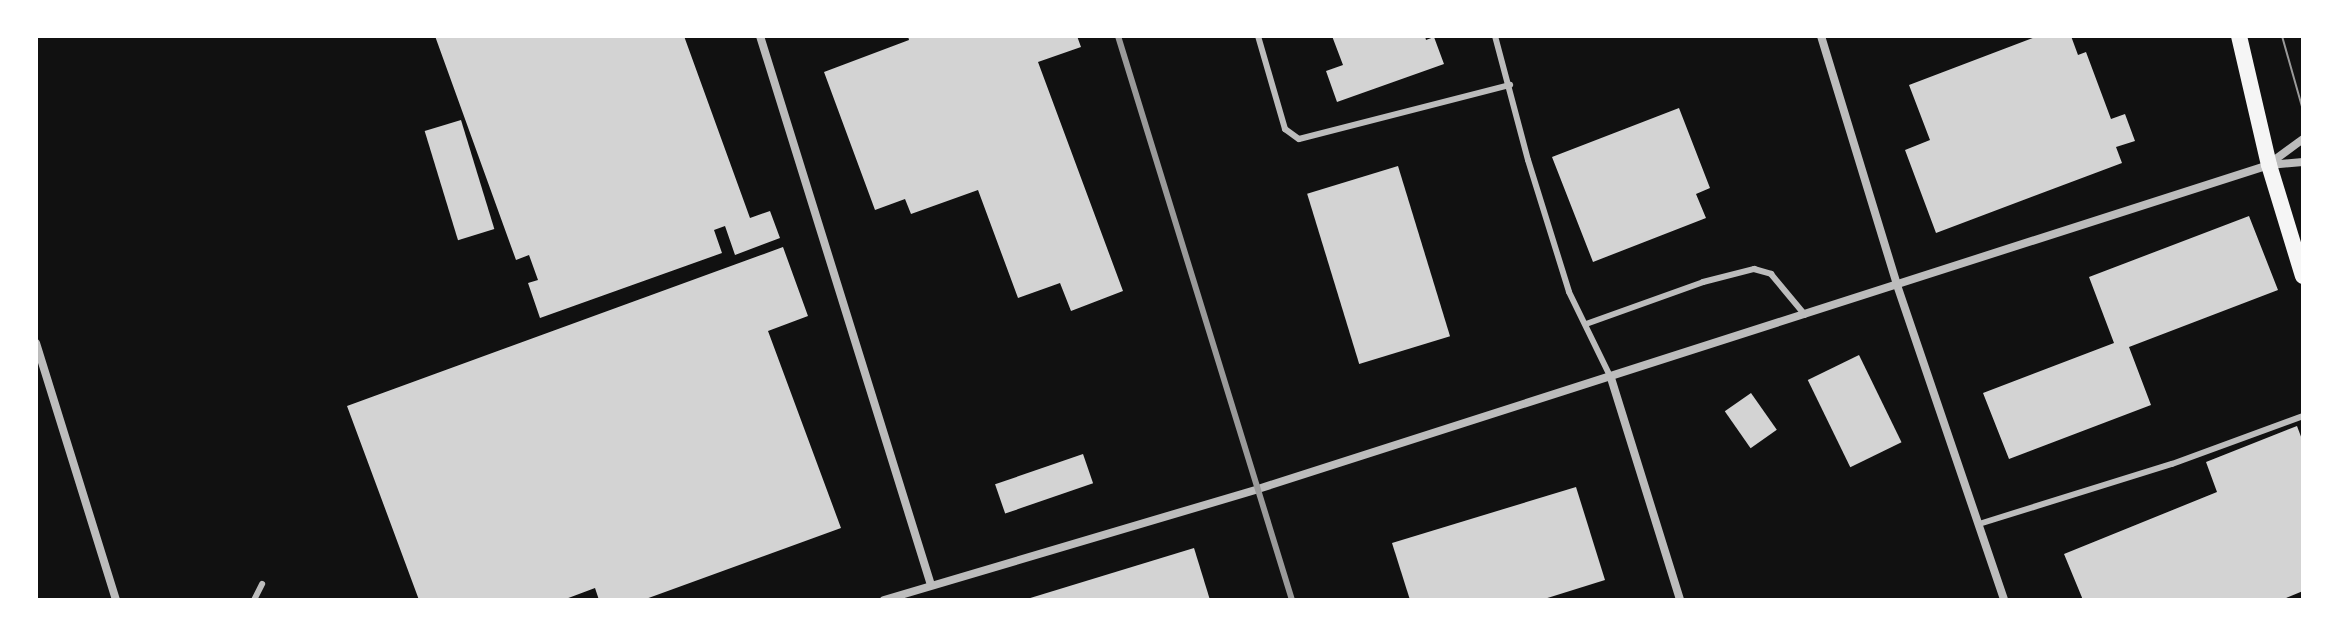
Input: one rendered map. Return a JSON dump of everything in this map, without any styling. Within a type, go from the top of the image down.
[{"type":"main road","points":[[2238,38],[2269,165],[2303,276]]},
{"type":"street","points":[[760,36],[931,585]]},
{"type":"street","points":[[1821,36],[1897,285],[2004,600]]},
{"type":"street","points":[[2269,165],[2303,139]]},
{"type":"street","points":[[884,600],[1258,489],[2269,165],[2303,162]]},
{"type":"street","points":[[36,343],[116,600]]},
{"type":"street","points":[[1611,378],[1680,600]]},
{"type":"lane","points":[[1258,36],[1285,129],[1299,139],[1510,85]]},
{"type":"lane","points":[[1495,36],[1569,292],[1611,378]]},
{"type":"lane","points":[[1586,324],[1703,282],[1754,269],[1771,274],[1805,315]]},
{"type":"lane","points":[[1979,524],[2172,464],[2303,416]]},
{"type":"lane","points":[[254,600],[262,584]]},
{"type":"building","points":[[435,36],[684,36],[750,218],[770,211],[780,238],[735,255],[725,226],[714,230],[722,253],[540,318],[528,283],[538,280],[529,255],[516,260]]},
{"type":"building","points":[[908,36],[1077,36],[1081,47],[1038,62],[1123,291],[1071,311],[1060,283],[1018,298],[978,190],[911,214],[905,199],[875,210],[824,72],[909,40]]},
{"type":"building","points":[[1332,36],[1425,36],[1426,40],[1434,37],[1444,64],[1337,102],[1326,71],[1343,65]]},
{"type":"building","points":[[2038,36],[2071,36],[2078,55],[2086,52],[2111,119],[2125,114],[2135,141],[2116,147],[2122,163],[1936,233],[1905,150],[1930,140],[1909,85]]},
{"type":"building","points":[[1679,108],[1710,188],[1696,194],[1706,218],[1593,262],[1552,157]]},
{"type":"building","points":[[461,120],[494,229],[458,240],[425,131]]},
{"type":"building","points":[[1398,166],[1450,336],[1359,364],[1307,194]]},
{"type":"building","points":[[2249,216],[2278,290],[2129,347],[2151,405],[2009,459],[1983,393],[2114,343],[2089,277]]},
{"type":"building","points":[[783,247],[808,316],[768,331],[841,528],[643,600],[599,600],[595,588],[563,600],[419,600],[347,406]]},
{"type":"building","points":[[1859,355],[1902,442],[1850,467],[1808,380]]},
{"type":"building","points":[[1751,393],[1777,430],[1751,448],[1725,411]]},
{"type":"building","points":[[2297,426],[2303,442],[2303,591],[2281,600],[2083,600],[2064,554],[2217,492],[2206,462]]},
{"type":"building","points":[[1083,454],[1093,483],[1005,514],[995,484]]},
{"type":"building","points":[[1576,487],[1605,580],[1541,600],[1410,600],[1392,543]]},
{"type":"building","points":[[1194,548],[1210,600],[1027,600],[1027,599]]},
{"type":"tram line","points":[[2282,36],[2303,110]]},
{"type":"railway","points":[[1118,36],[1292,600]]}]
